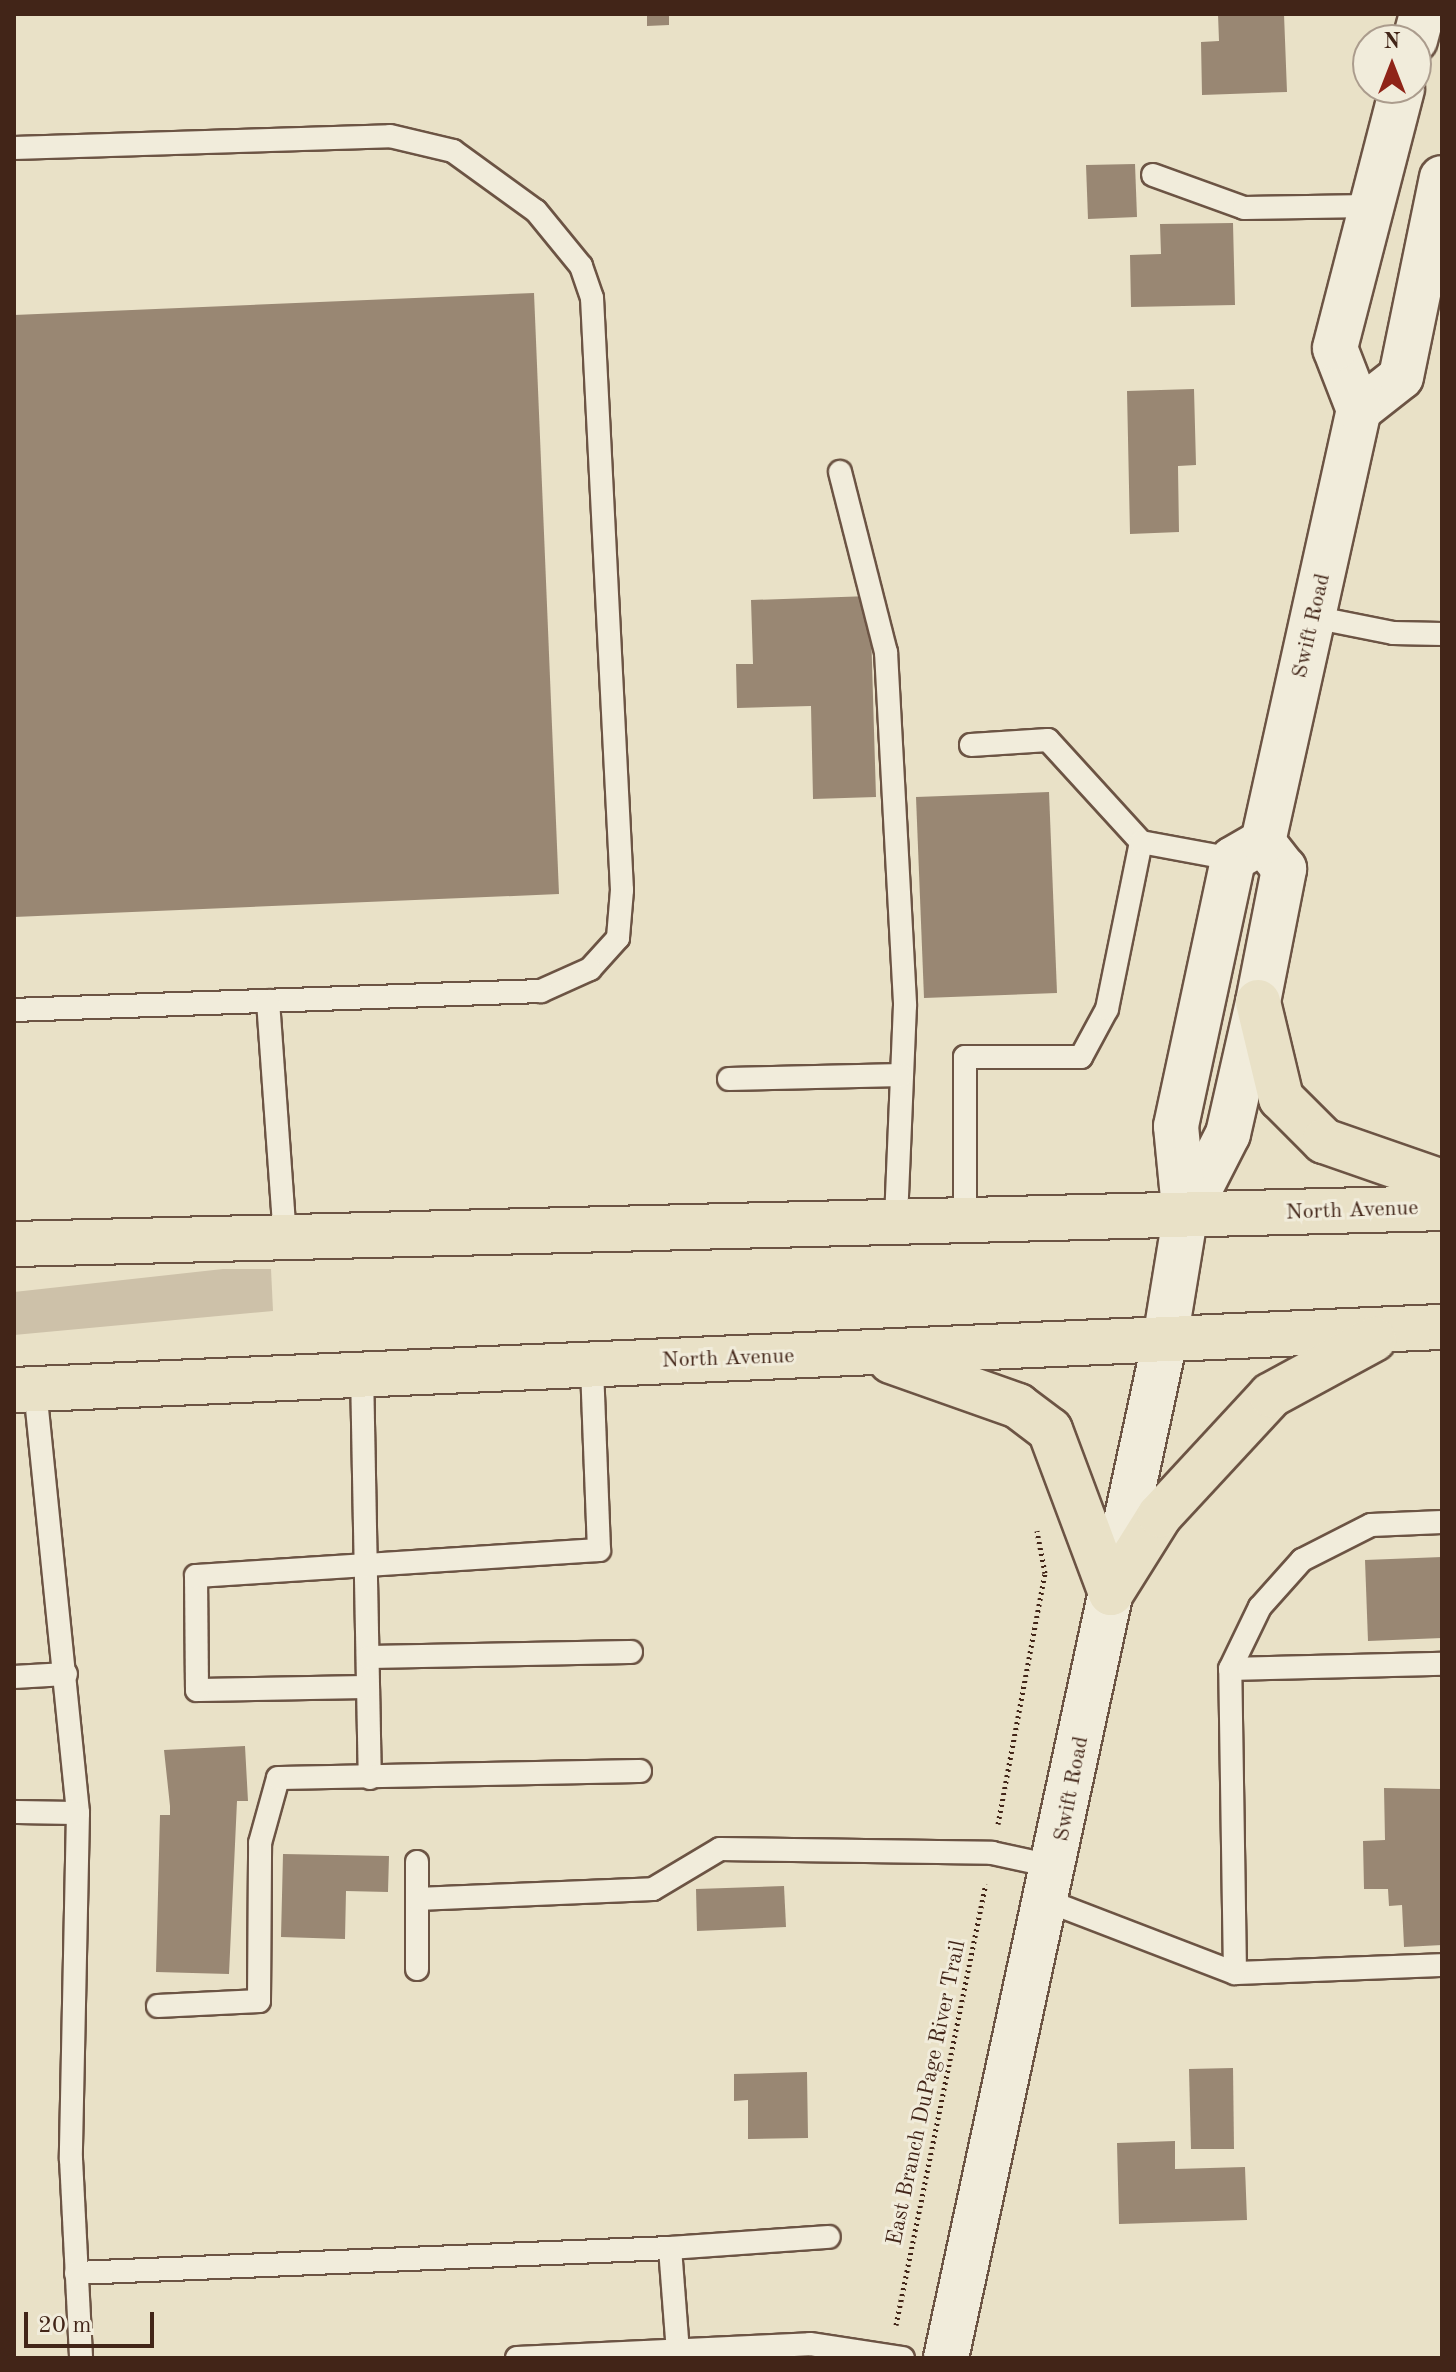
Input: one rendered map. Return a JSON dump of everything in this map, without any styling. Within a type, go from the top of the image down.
[{"type":"main road","points":[[1258,1002],[1281,1098],[1324,1141],[1442,1182]]},
{"type":"main road","name":"North Avenue","points":[[14,1244],[1185,1218],[1442,1208]]},
{"type":"main road","name":"North Avenue","points":[[24,1390],[362,1371],[870,1354],[1423,1328]]},
{"type":"main road","points":[[1111,1593],[1160,1515],[1271,1395],[1346,1348],[1423,1328]]},
{"type":"main road","points":[[870,1354],[1018,1406],[1050,1430],[1111,1593]]},
{"type":"street","points":[[1398,104],[1335,348],[1359,410],[1401,377],[1442,178]]},
{"type":"street","name":"Swift Road","points":[[946,2358],[1053,1884],[1165,1340],[1185,1218],[1176,1126],[1313,617],[1359,410]]},
{"type":"street","name":"Swift Road","points":[[1185,1218],[1228,1134],[1284,869],[1248,851]]},
{"type":"lane","points":[[14,148],[390,136],[453,151],[536,211],[581,266],[592,298],[622,890],[618,938],[590,969],[541,991],[14,1010]]},
{"type":"lane","points":[[1153,175],[1244,208],[1370,206]]},
{"type":"lane","points":[[840,472],[886,652],[905,1005],[896,1224]]},
{"type":"lane","points":[[1313,617],[1393,633],[1442,634]]},
{"type":"lane","points":[[971,745],[1048,740],[1141,842],[1248,851]]},
{"type":"lane","points":[[965,1223],[965,1057],[1081,1057],[1107,1009],[1141,842]]},
{"type":"lane","points":[[268,1001],[285,1238]]},
{"type":"lane","points":[[729,1079],[902,1075]]},
{"type":"lane","points":[[368,1687],[197,1690],[196,1576],[599,1550],[592,1364]]},
{"type":"lane","points":[[362,1371],[370,1778]]},
{"type":"lane","points":[[24,1390],[66,1674],[78,1813],[76,2273],[81,2358]]},
{"type":"lane","points":[[1235,1973],[1230,1669],[1260,1607],[1302,1560],[1371,1525],[1442,1522]]},
{"type":"lane","points":[[368,1657],[631,1652]]},
{"type":"lane","points":[[1230,1669],[1442,1664]]},
{"type":"lane","points":[[14,1677],[66,1674]]},
{"type":"lane","points":[[158,2006],[259,2001],[260,1843],[278,1778],[640,1771]]},
{"type":"lane","points":[[14,1812],[78,1813]]},
{"type":"lane","points":[[417,1899],[653,1889],[720,1849],[992,1853],[1235,1973],[1442,1965]]},
{"type":"lane","points":[[417,1862],[417,1969]]},
{"type":"lane","points":[[76,2273],[670,2248],[829,2237]]},
{"type":"lane","points":[[670,2248],[678,2351]]},
{"type":"lane","points":[[517,2358],[678,2351],[768,2352],[810,2344],[903,2358]]},
{"type":"path","points":[[998,1827],[1045,1573],[1035,1522]]},
{"type":"path","name":"East Branch DuPage River Trail","points":[[899,2307],[986,1885]]},
{"type":"shaded area","points":[[223,1269],[271,1269],[273,1311],[14,1335],[14,1292]]},
{"type":"building","points":[[647,14],[669,14],[669,25],[647,26]]},
{"type":"building","points":[[1218,14],[1284,14],[1287,92],[1202,95],[1201,42],[1219,41]]},
{"type":"building","points":[[1135,164],[1137,217],[1088,219],[1086,165]]},
{"type":"building","points":[[1233,223],[1235,305],[1131,307],[1130,255],[1161,254],[1160,224]]},
{"type":"building","points":[[534,293],[559,894],[14,917],[14,315]]},
{"type":"building","points":[[1194,389],[1196,465],[1178,466],[1179,532],[1130,534],[1127,391]]},
{"type":"building","points":[[870,596],[876,797],[813,799],[811,706],[737,708],[736,664],[753,664],[751,600]]},
{"type":"building","points":[[1049,792],[1057,993],[924,998],[916,797]]},
{"type":"building","points":[[1442,1557],[1442,1638],[1368,1641],[1365,1560]]},
{"type":"building","points":[[245,1746],[248,1801],[237,1801],[229,1974],[156,1972],[160,1815],[170,1815],[164,1750]]},
{"type":"building","points":[[1384,1788],[1442,1789],[1442,1945],[1404,1947],[1402,1905],[1389,1906],[1388,1889],[1364,1889],[1363,1841],[1385,1840]]},
{"type":"building","points":[[283,1854],[389,1856],[388,1892],[346,1891],[345,1939],[281,1937]]},
{"type":"building","points":[[784,1886],[786,1927],[697,1931],[696,1889]]},
{"type":"building","points":[[1233,2068],[1234,2149],[1191,2149],[1189,2069]]},
{"type":"building","points":[[807,2072],[808,2138],[748,2139],[748,2100],[734,2101],[734,2074]]},
{"type":"building","points":[[1175,2141],[1175,2169],[1245,2167],[1247,2220],[1119,2224],[1117,2143]]}]
